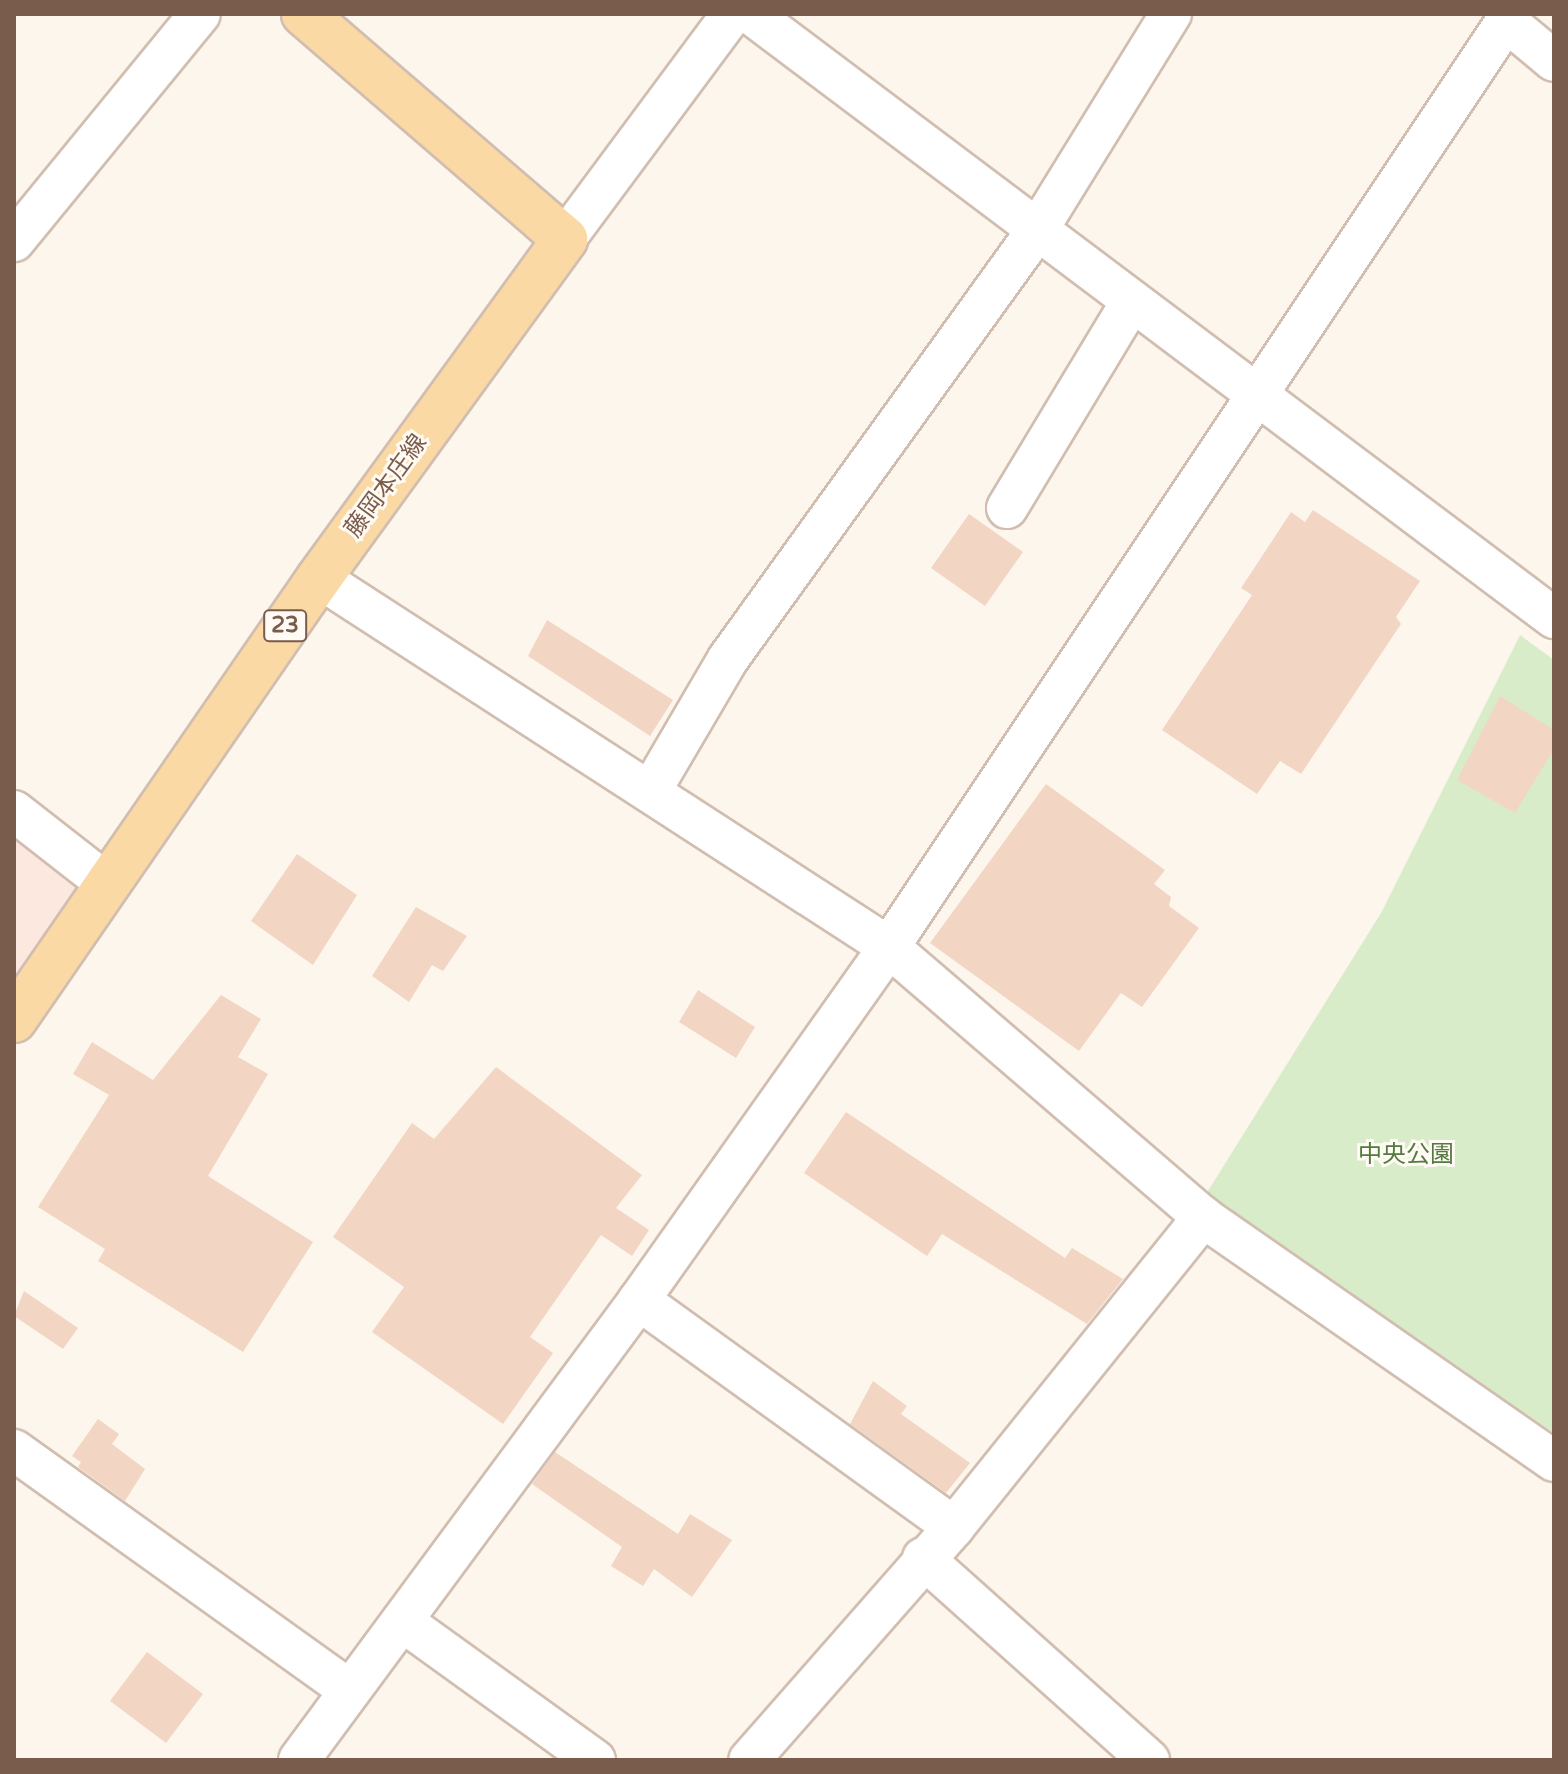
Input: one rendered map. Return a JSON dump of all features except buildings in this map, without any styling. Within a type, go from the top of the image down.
[{"type":"main road","points":[[304,14],[565,239]]},
{"type":"main road","name":"藤岡本庄線","points":[[14,1020],[319,578],[565,239]]},
{"type":"street","points":[[14,241],[200,14]]},
{"type":"street","points":[[565,239],[732,14]]},
{"type":"street","points":[[751,14],[1554,618]]},
{"type":"street","points":[[650,792],[728,659],[1038,229],[1171,14]]},
{"type":"street","points":[[299,1760],[639,1300],[889,947],[1253,394],[1509,18],[1554,61]]},
{"type":"street","points":[[1007,508],[1132,301]]},
{"type":"street","points":[[319,578],[889,947],[1203,1217],[1554,1461]]},
{"type":"street","points":[[14,811],[106,883]]},
{"type":"street","points":[[749,1760],[923,1558],[954,1527],[1203,1217]]},
{"type":"street","points":[[639,1300],[954,1527]]},
{"type":"street","points":[[14,1450],[349,1690]]},
{"type":"street","points":[[923,1558],[1149,1760]]},
{"type":"street","points":[[402,1621],[595,1760]]},
{"type":"shaded area","points":[[14,832],[80,884],[14,978]]},
{"type":"green space","name":"中央公園","points":[[1520,635],[1554,660],[1554,1433],[1203,1199],[1381,913]]}]
